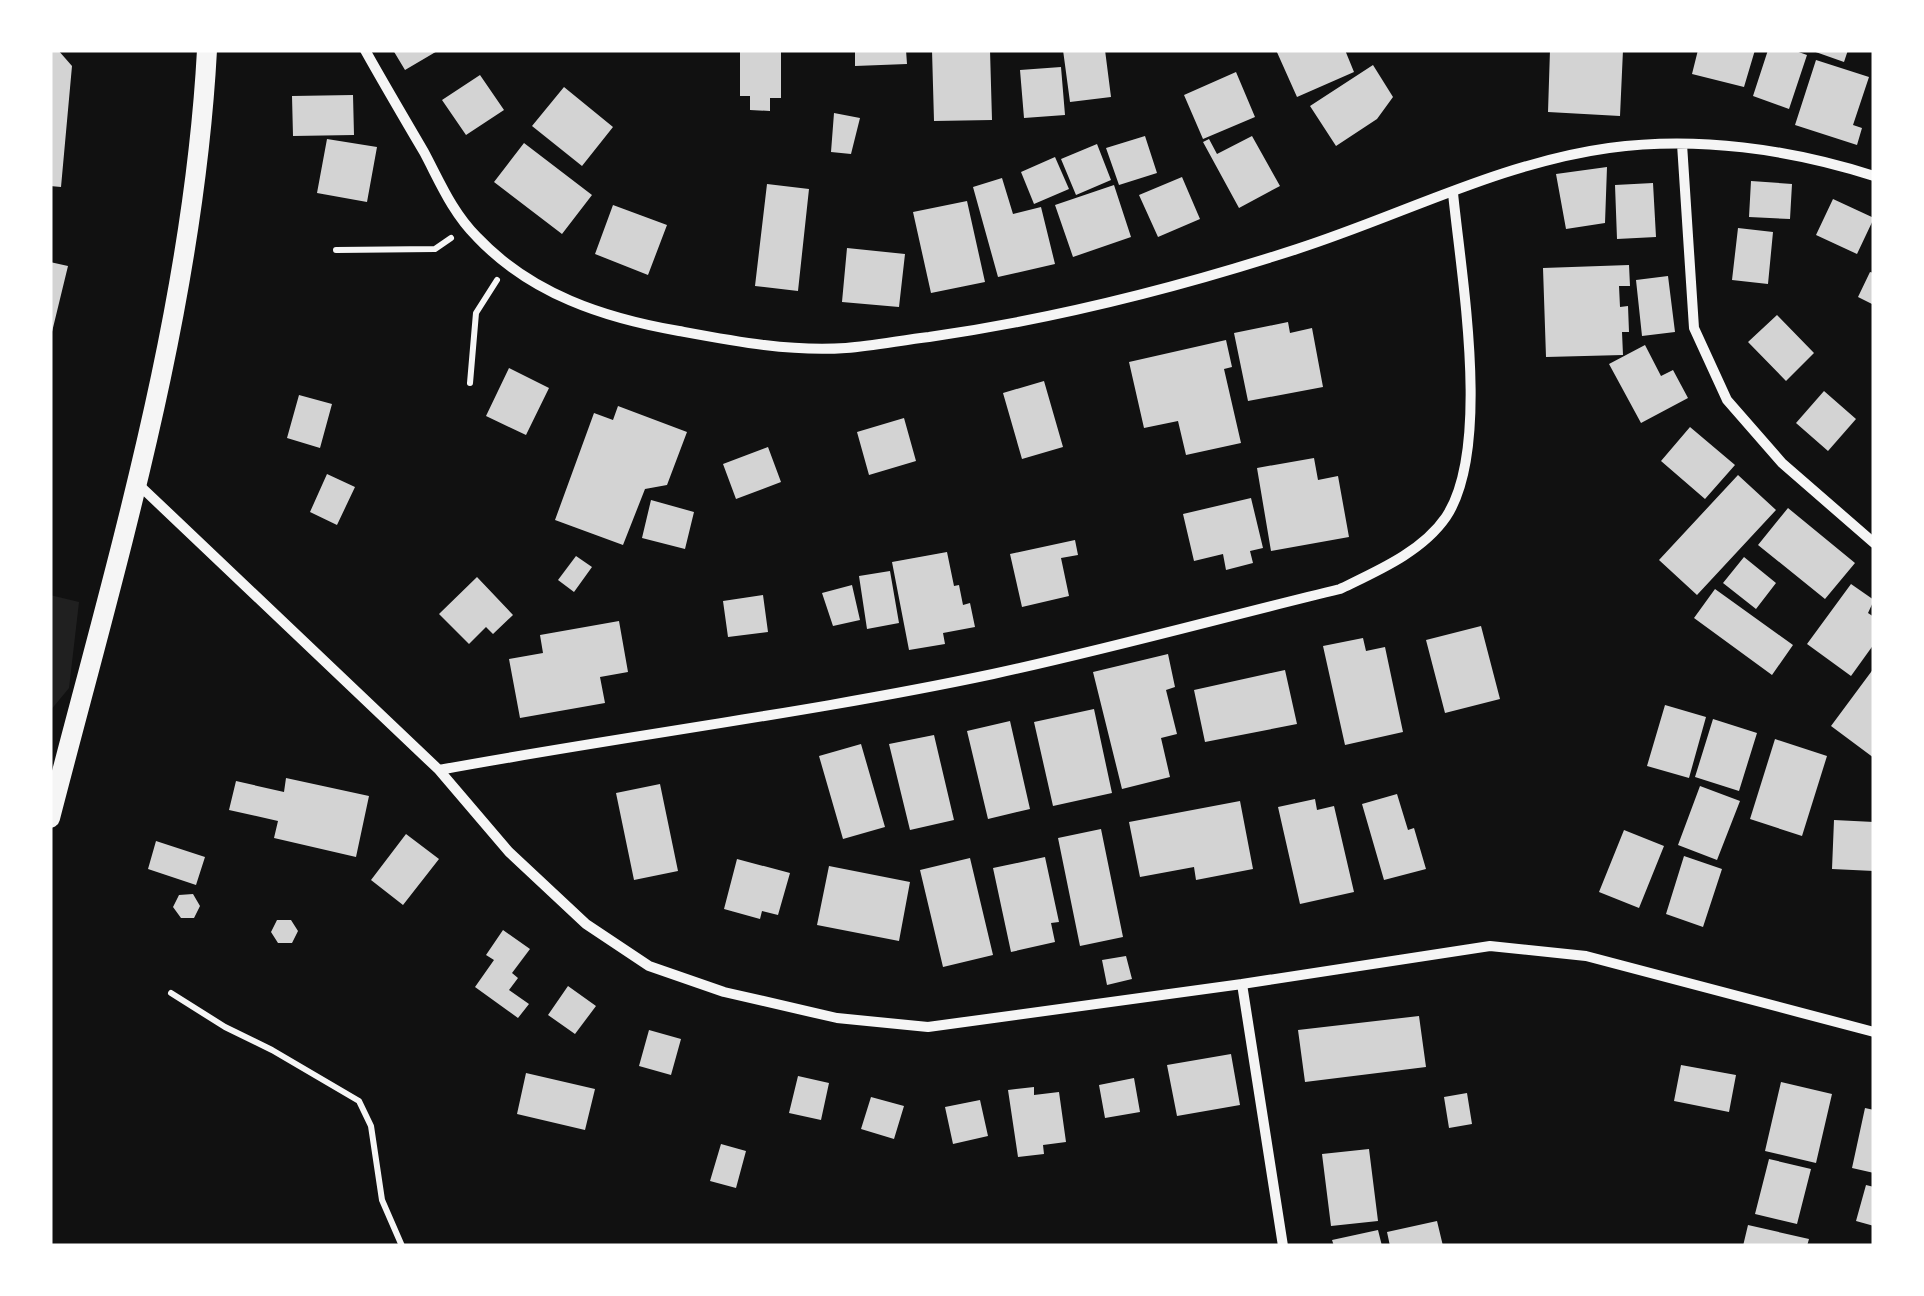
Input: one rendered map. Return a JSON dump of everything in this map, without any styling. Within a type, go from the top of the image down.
[{"type":"main road","points":[[50,818],[136,482],[180,272],[203,115],[206,50]]},
{"type":"street","points":[[365,50],[449,203],[507,264],[579,307],[652,326],[753,344],[844,348],[1032,320],[1148,292],[1300,248],[1485,179],[1608,148],[1682,144],[1815,156],[1874,176]]},
{"type":"street","points":[[1682,144],[1694,328],[1727,400],[1782,463],[1874,543]]},
{"type":"street","points":[[439,770],[582,744],[760,719],[994,674],[1340,589],[1386,566],[1423,541],[1447,516],[1466,463],[1471,368],[1453,194]]},
{"type":"street","points":[[136,482],[439,770],[510,852],[586,924],[649,966],[724,992],[838,1018],[928,1028],[1490,946],[1586,956],[1874,1032]]},
{"type":"street","points":[[1242,984],[1283,1246]]},
{"type":"path","points":[[336,250],[435,249],[468,226]]},
{"type":"path","points":[[470,383],[476,313],[507,264]]},
{"type":"path","points":[[171,992],[224,1028],[272,1050],[359,1101],[371,1126],[382,1200],[402,1246]]},
{"type":"shaded area","points":[[50,595],[79,602],[69,688],[50,711]]},
{"type":"building","points":[[50,50],[58,50],[72,66],[61,187],[50,186]]},
{"type":"building","points":[[393,50],[439,50],[405,70]]},
{"type":"building","points":[[740,50],[781,50],[781,98],[770,98],[770,111],[750,110],[750,96],[740,96]]},
{"type":"building","points":[[855,50],[906,50],[907,64],[855,66]]},
{"type":"building","points":[[932,50],[990,50],[992,120],[934,121]]},
{"type":"building","points":[[1063,50],[1105,50],[1111,97],[1070,102]]},
{"type":"building","points":[[1276,50],[1345,50],[1354,72],[1297,97]]},
{"type":"building","points":[[1550,50],[1623,50],[1620,116],[1548,112]]},
{"type":"building","points":[[1698,50],[1755,50],[1744,87],[1692,74]]},
{"type":"building","points":[[1768,50],[1793,50],[1807,55],[1789,109],[1753,96]]},
{"type":"building","points":[[1810,50],[1848,50],[1844,62]]},
{"type":"building","points":[[1816,60],[1869,77],[1853,125],[1862,128],[1857,145],[1795,125]]},
{"type":"building","points":[[1373,65],[1393,97],[1377,119],[1336,146],[1310,106]]},
{"type":"building","points":[[1061,67],[1065,115],[1024,118],[1020,70]]},
{"type":"building","points":[[1236,72],[1255,117],[1203,139],[1184,95]]},
{"type":"building","points":[[480,75],[504,110],[466,135],[442,100]]},
{"type":"building","points":[[564,87],[613,127],[582,166],[532,126]]},
{"type":"building","points":[[353,95],[354,135],[293,136],[292,96]]},
{"type":"building","points":[[834,113],[860,118],[851,154],[831,152]]},
{"type":"building","points":[[1145,136],[1157,173],[1119,185],[1106,148]]},
{"type":"building","points":[[1252,136],[1280,186],[1239,208],[1203,142],[1209,139],[1217,154]]},
{"type":"building","points":[[327,139],[377,147],[367,202],[317,193]]},
{"type":"building","points":[[524,143],[592,195],[562,234],[494,182]]},
{"type":"building","points":[[1097,144],[1111,180],[1076,195],[1061,159]]},
{"type":"building","points":[[1055,157],[1069,189],[1034,204],[1021,172]]},
{"type":"building","points":[[1607,167],[1605,223],[1566,229],[1556,174]]},
{"type":"building","points":[[1182,177],[1200,219],[1158,237],[1139,195]]},
{"type":"building","points":[[1002,178],[1013,214],[1041,207],[1055,264],[998,277],[973,187]]},
{"type":"building","points":[[1751,181],[1792,184],[1790,219],[1749,217]]},
{"type":"building","points":[[1653,183],[1656,237],[1617,239],[1615,185]]},
{"type":"building","points":[[767,184],[809,189],[798,291],[755,286]]},
{"type":"building","points":[[1114,185],[1131,237],[1073,257],[1055,205]]},
{"type":"building","points":[[1833,199],[1874,218],[1857,254],[1816,235]]},
{"type":"building","points":[[967,201],[985,282],[931,293],[913,212]]},
{"type":"building","points":[[613,205],[667,225],[648,275],[595,254]]},
{"type":"building","points":[[1738,228],[1773,232],[1768,284],[1732,280]]},
{"type":"building","points":[[847,248],[905,254],[899,307],[842,302]]},
{"type":"building","points":[[50,262],[68,266],[51,336],[50,336]]},
{"type":"building","points":[[1629,265],[1630,286],[1619,286],[1620,307],[1628,306],[1629,332],[1622,332],[1623,355],[1546,357],[1543,268]]},
{"type":"building","points":[[1870,272],[1874,273],[1874,305],[1858,297]]},
{"type":"building","points":[[1668,276],[1675,332],[1642,336],[1636,280]]},
{"type":"building","points":[[1777,315],[1814,353],[1786,381],[1748,342]]},
{"type":"building","points":[[1288,322],[1290,333],[1312,328],[1323,387],[1248,401],[1234,333]]},
{"type":"building","points":[[1226,340],[1232,367],[1224,369],[1241,443],[1186,455],[1178,421],[1144,428],[1129,362]]},
{"type":"building","points":[[1645,345],[1661,376],[1673,370],[1688,398],[1641,423],[1609,364]]},
{"type":"building","points":[[509,368],[549,388],[526,435],[486,416]]},
{"type":"building","points":[[1044,381],[1063,447],[1022,459],[1003,393]]},
{"type":"building","points":[[1824,391],[1856,419],[1828,451],[1796,423]]},
{"type":"building","points":[[299,395],[332,404],[320,448],[287,438]]},
{"type":"building","points":[[618,406],[687,432],[667,485],[645,489],[623,545],[555,520],[594,413],[613,420]]},
{"type":"building","points":[[904,418],[916,461],[869,475],[857,432]]},
{"type":"building","points":[[1690,427],[1735,465],[1705,499],[1661,461]]},
{"type":"building","points":[[768,447],[781,482],[736,499],[723,464]]},
{"type":"building","points":[[1314,458],[1318,480],[1338,476],[1349,537],[1271,551],[1257,468]]},
{"type":"building","points":[[327,474],[355,487],[337,525],[310,512]]},
{"type":"building","points":[[1738,475],[1776,510],[1697,595],[1659,560]]},
{"type":"building","points":[[1251,498],[1263,548],[1250,551],[1253,563],[1226,570],[1223,554],[1194,561],[1183,514]]},
{"type":"building","points":[[651,500],[694,512],[685,549],[642,538]]},
{"type":"building","points":[[1788,508],[1855,563],[1825,599],[1758,545]]},
{"type":"building","points":[[1075,540],[1078,555],[1061,558],[1069,596],[1022,607],[1010,554]]},
{"type":"building","points":[[947,552],[954,586],[959,585],[963,605],[970,603],[975,627],[943,633],[945,644],[909,650],[892,562]]},
{"type":"building","points":[[576,556],[592,567],[574,592],[558,580]]},
{"type":"building","points":[[1744,557],[1776,583],[1756,609],[1723,583]]},
{"type":"building","points":[[890,571],[899,623],[867,629],[859,576]]},
{"type":"building","points":[[477,577],[513,615],[493,634],[486,627],[469,644],[439,614]]},
{"type":"building","points":[[1851,584],[1874,600],[1868,613],[1874,617],[1874,644],[1851,676],[1807,644]]},
{"type":"building","points":[[852,585],[860,620],[833,626],[822,593]]},
{"type":"building","points":[[1715,589],[1793,645],[1772,675],[1694,618]]},
{"type":"building","points":[[763,595],[768,632],[728,637],[723,601]]},
{"type":"building","points":[[619,621],[628,672],[600,677],[605,703],[520,718],[509,659],[543,653],[540,635]]},
{"type":"building","points":[[1481,626],[1500,699],[1445,713],[1426,640]]},
{"type":"building","points":[[1363,638],[1366,651],[1385,647],[1403,732],[1345,745],[1323,646]]},
{"type":"building","points":[[1168,654],[1175,687],[1166,690],[1177,734],[1161,738],[1170,777],[1122,789],[1093,672]]},
{"type":"building","points":[[1874,668],[1874,758],[1831,726]]},
{"type":"building","points":[[1285,670],[1297,724],[1205,742],[1194,690]]},
{"type":"building","points":[[1665,705],[1706,717],[1689,778],[1647,766]]},
{"type":"building","points":[[1094,709],[1112,793],[1053,806],[1034,722]]},
{"type":"building","points":[[1713,719],[1757,733],[1739,791],[1695,777]]},
{"type":"building","points":[[1010,721],[1030,809],[988,819],[967,731]]},
{"type":"building","points":[[934,735],[954,820],[910,830],[889,744]]},
{"type":"building","points":[[1775,739],[1827,756],[1802,836],[1750,819]]},
{"type":"building","points":[[861,744],[885,827],[843,839],[819,756]]},
{"type":"building","points":[[286,778],[369,796],[356,857],[274,838],[278,821],[229,810],[236,781],[284,792]]},
{"type":"building","points":[[660,784],[678,871],[634,880],[616,793]]},
{"type":"building","points":[[1700,786],[1740,801],[1717,860],[1678,845]]},
{"type":"building","points":[[1397,794],[1408,830],[1414,828],[1426,869],[1384,880],[1362,804]]},
{"type":"building","points":[[1315,799],[1317,810],[1334,806],[1354,892],[1300,904],[1278,807]]},
{"type":"building","points":[[1240,801],[1253,869],[1196,880],[1194,867],[1140,877],[1129,822]]},
{"type":"building","points":[[1834,820],[1874,822],[1874,871],[1832,869]]},
{"type":"building","points":[[1101,829],[1123,937],[1080,946],[1058,838]]},
{"type":"building","points":[[1624,830],[1664,846],[1639,908],[1599,892]]},
{"type":"building","points":[[406,834],[439,859],[403,905],[371,880]]},
{"type":"building","points":[[156,841],[205,857],[196,885],[148,869]]},
{"type":"building","points":[[1684,856],[1722,869],[1703,927],[1666,914]]},
{"type":"building","points":[[1045,857],[1059,922],[1051,923],[1055,942],[1011,952],[993,868]]},
{"type":"building","points":[[970,858],[993,955],[943,967],[920,870]]},
{"type":"building","points":[[737,859],[790,873],[778,915],[762,911],[760,919],[724,909]]},
{"type":"building","points":[[829,866],[910,882],[899,941],[817,925]]},
{"type":"building","points":[[193,894],[200,906],[194,918],[181,918],[173,907],[179,895]]},
{"type":"building","points":[[277,920],[291,920],[298,931],[292,943],[278,943],[271,932]]},
{"type":"building","points":[[503,930],[530,949],[512,973],[518,978],[509,990],[529,1004],[518,1018],[475,987],[494,960],[486,955]]},
{"type":"building","points":[[1126,956],[1132,979],[1107,985],[1102,960]]},
{"type":"building","points":[[568,986],[596,1006],[575,1034],[548,1015]]},
{"type":"building","points":[[1419,1016],[1426,1067],[1305,1082],[1298,1030]]},
{"type":"building","points":[[649,1030],[681,1039],[671,1075],[639,1066]]},
{"type":"building","points":[[1231,1054],[1240,1105],[1177,1116],[1167,1065]]},
{"type":"building","points":[[1681,1065],[1736,1075],[1729,1112],[1674,1101]]},
{"type":"building","points":[[526,1073],[595,1089],[585,1130],[517,1114]]},
{"type":"building","points":[[798,1076],[829,1083],[821,1120],[789,1113]]},
{"type":"building","points":[[1134,1078],[1140,1112],[1105,1118],[1099,1085]]},
{"type":"building","points":[[1781,1082],[1832,1094],[1816,1163],[1765,1151]]},
{"type":"building","points":[[1034,1087],[1034,1095],[1059,1092],[1066,1142],[1043,1145],[1044,1154],[1018,1157],[1008,1090]]},
{"type":"building","points":[[1467,1093],[1472,1124],[1449,1128],[1444,1097]]},
{"type":"building","points":[[871,1097],[904,1106],[894,1139],[861,1129]]},
{"type":"building","points":[[980,1100],[988,1136],[953,1144],[945,1107]]},
{"type":"building","points":[[1865,1108],[1874,1110],[1874,1173],[1852,1168]]},
{"type":"building","points":[[721,1144],[746,1151],[736,1188],[710,1181]]},
{"type":"building","points":[[1369,1149],[1378,1221],[1331,1226],[1322,1154]]},
{"type":"building","points":[[1769,1159],[1811,1169],[1797,1224],[1755,1214]]},
{"type":"building","points":[[1866,1185],[1874,1187],[1874,1226],[1856,1221]]},
{"type":"building","points":[[1437,1221],[1443,1246],[1390,1246],[1387,1232]]},
{"type":"building","points":[[1748,1225],[1809,1239],[1807,1246],[1743,1246]]},
{"type":"building","points":[[1378,1230],[1382,1246],[1334,1246],[1332,1240]]}]
